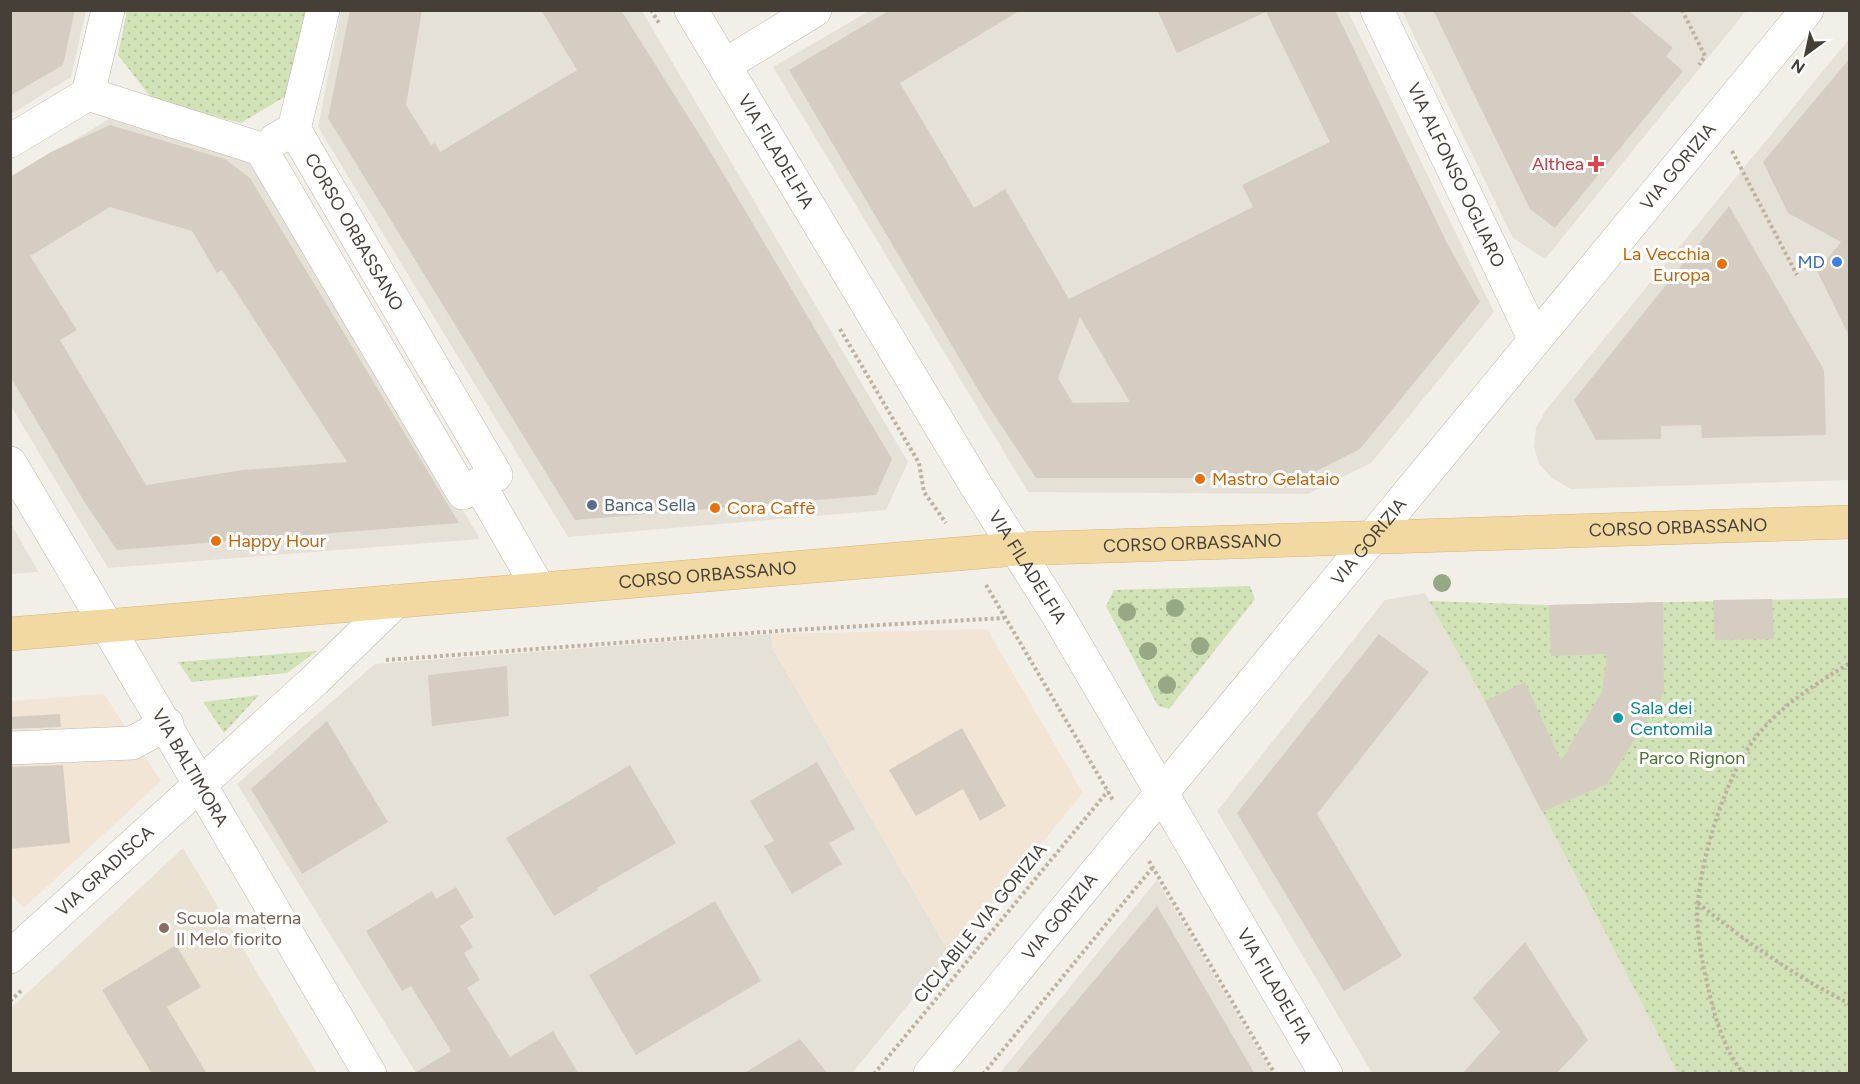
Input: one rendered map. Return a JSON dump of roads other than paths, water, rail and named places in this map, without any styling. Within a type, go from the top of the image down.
[{"type":"main road","name":"CORSO ORBASSANO","points":[[10,634],[1016,549],[1850,522]]},
{"type":"street","points":[[10,141],[88,94],[108,10]]},
{"type":"street","points":[[88,94],[261,148],[294,129],[323,10]]},
{"type":"street","name":"VIA FILADELFIA","points":[[692,10],[1162,792],[1326,1074]]},
{"type":"street","points":[[725,65],[815,10]]},
{"type":"street","name":"VIA ALFONSO OGLIARO","points":[[1377,10],[1535,340]]},
{"type":"street","name":"VIA GORIZIA","points":[[930,1074],[1808,10]]},
{"type":"street","name":"CORSO ORBASSANO","points":[[261,148],[462,493],[496,475],[294,129]]},
{"type":"street","name":"VIA BALTIMORA","points":[[10,463],[167,724],[199,785],[370,1074]]},
{"type":"street","points":[[479,484],[538,589]]},
{"type":"street","points":[[199,785],[315,680],[396,601]]},
{"type":"street","points":[[10,748],[132,743],[167,724]]},
{"type":"street","name":"VIA GRADISCA","points":[[10,957],[199,785]]},
{"type":"place","name":"Althea","points":[[1596,164]]},
{"type":"place","name":"MD","points":[[1837,262]]},
{"type":"place","name":"La Vecchia Europa","points":[[1722,264]]},
{"type":"place","name":"Mastro Gelataio","points":[[1200,479]]},
{"type":"place","name":"Banca Sella","points":[[592,505]]},
{"type":"place","name":"Cora Caffè","points":[[715,508]]},
{"type":"place","name":"Happy Hour","points":[[216,541]]},
{"type":"place","name":"Sala dei Centomila","points":[[1618,718]]},
{"type":"place","name":"Scuola materna Il Melo fiorito","points":[[164,928]]},
{"type":"park label","name":"Parco Rignon","points":[[1692,758]]}]
